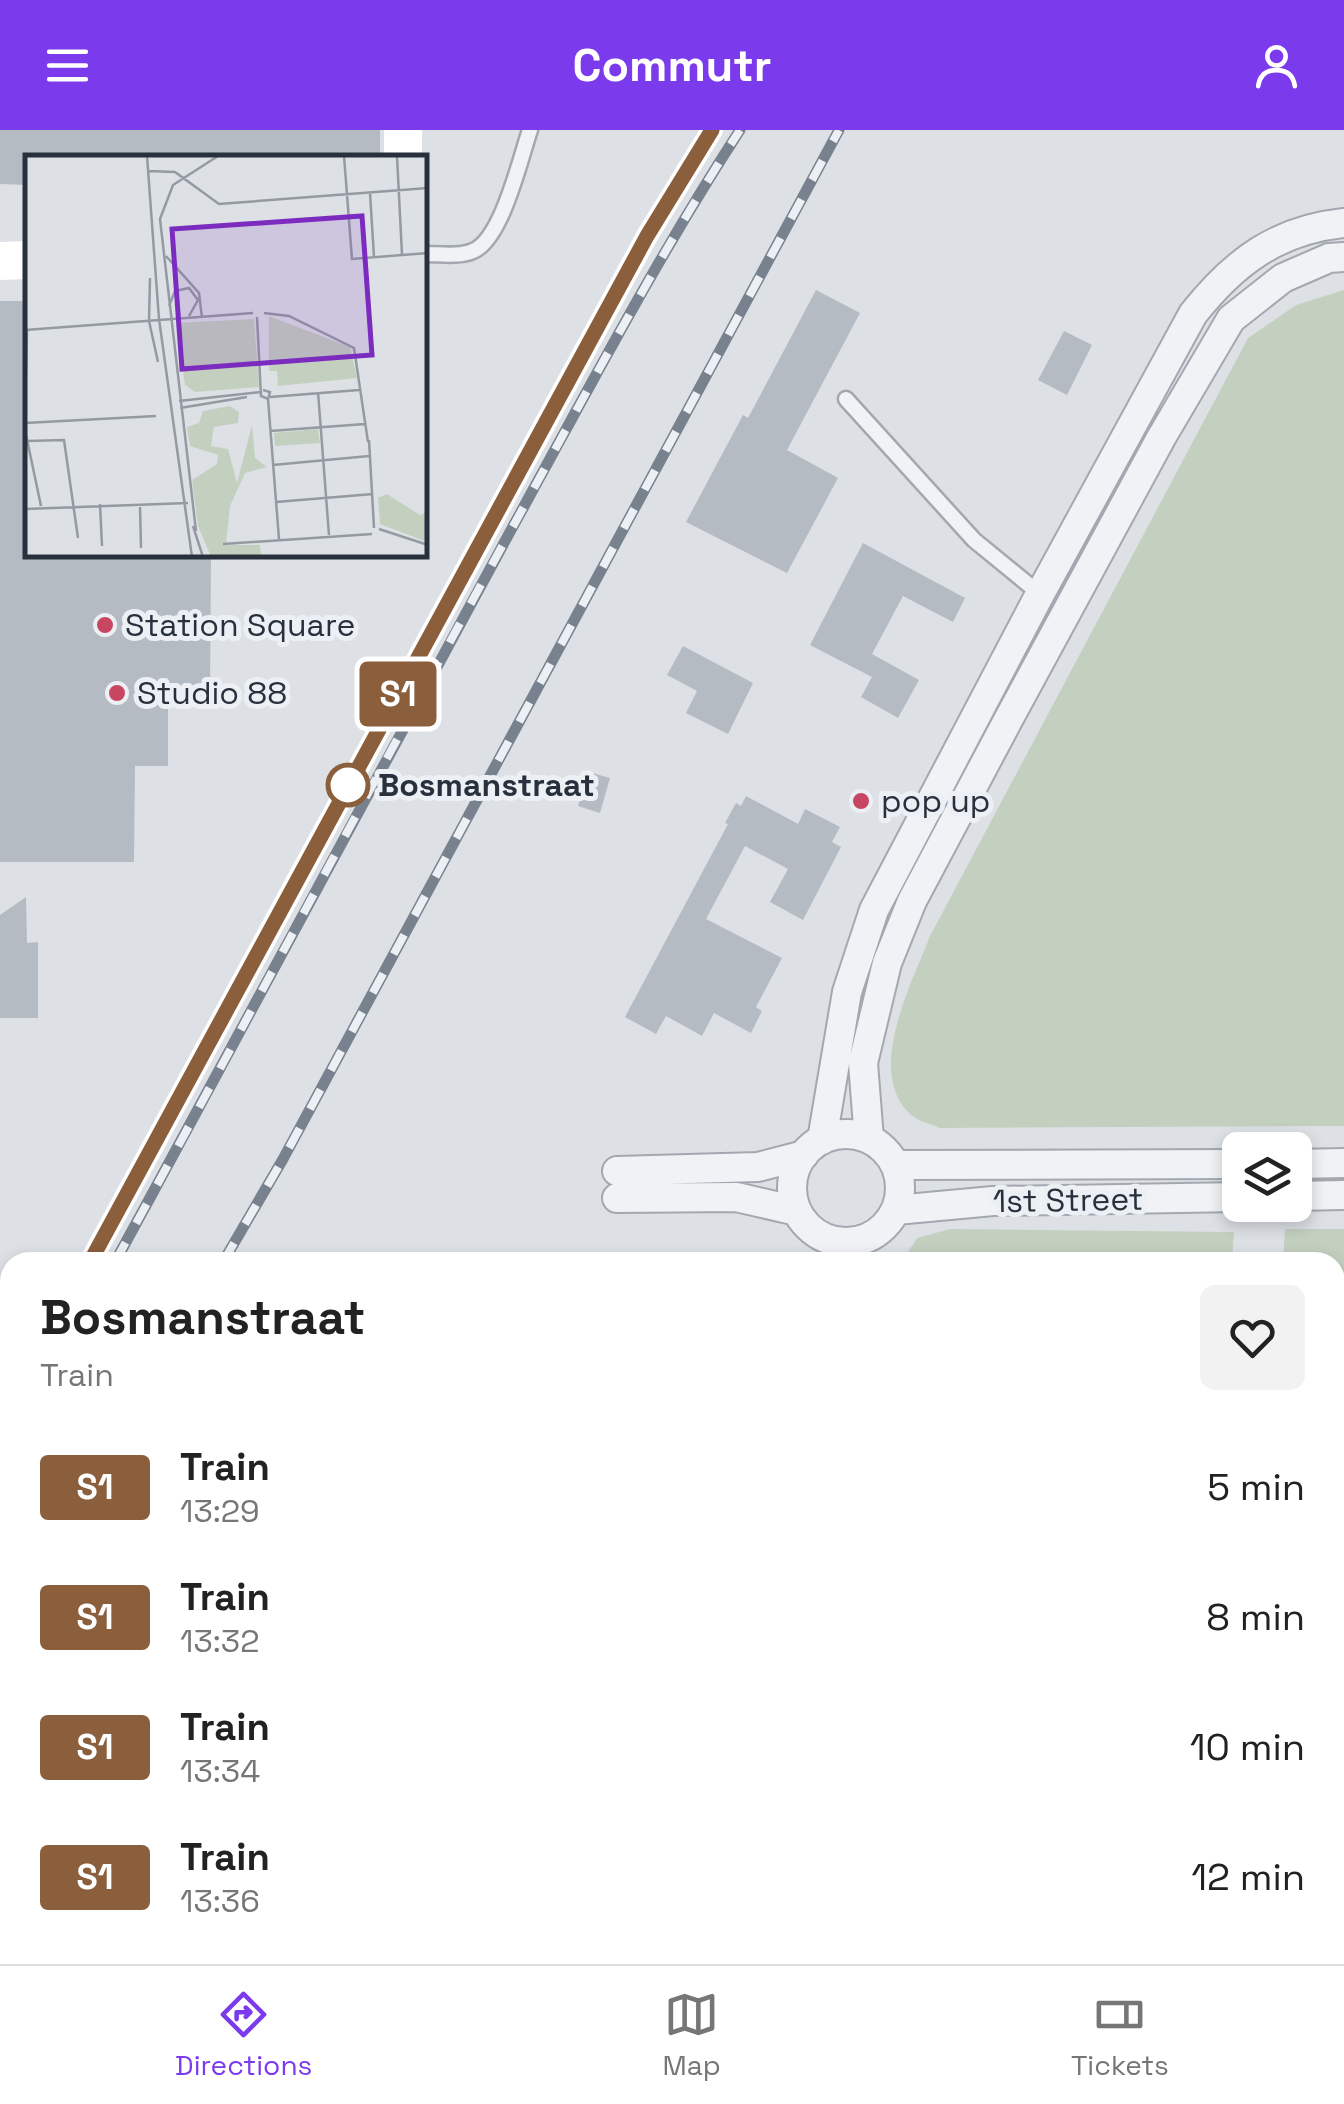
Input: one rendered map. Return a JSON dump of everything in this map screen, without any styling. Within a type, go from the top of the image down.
[{"type":"main road","points":[[0,261],[25,260]]},
{"type":"street","points":[[797,1211],[736,1197],[617,1184],[758,1167],[813,1147],[845,1134],[868,1138],[896,1166],[900,1195],[896,1210],[861,1251],[840,1242],[820,1249],[797,1211],[793,1178],[813,1147],[848,992],[874,910],[1193,314],[1218,282],[1262,247],[1320,226],[1344,223]]},
{"type":"street","points":[[868,1138],[863,1063],[887,963],[912,901],[1025,689],[1231,318],[1284,278],[1329,258],[1344,257]]},
{"type":"street","points":[[1312,1164],[1344,1163]]},
{"type":"street","name":"1st Street","points":[[896,1166],[1222,1164]]},
{"type":"street","points":[[1312,1196],[1344,1195]]},
{"type":"street","name":"1st Street","points":[[896,1210],[993,1200],[1222,1197]]},
{"type":"lane","points":[[428,254],[463,254],[486,242],[510,190],[530,130]]},
{"type":"lane","points":[[846,398],[974,540],[1040,594]]},
{"type":"green space","points":[[1344,290],[1344,1126],[940,1128],[917,1119],[898,1097],[892,1076],[892,1052],[904,1002],[930,936],[1248,338],[1296,305]]},
{"type":"green space","points":[[950,1229],[1234,1232],[1233,1252],[908,1252],[917,1238]]},
{"type":"green space","points":[[1285,1229],[1344,1229],[1344,1252],[1284,1252]]},
{"type":"building","points":[[0,130],[380,130],[380,155],[25,155],[25,185],[0,184]]},
{"type":"building","points":[[816,290],[860,313],[787,450],[838,478],[787,573],[686,522],[743,415],[748,418]]},
{"type":"building","name":"Station Square","points":[[0,301],[25,301],[25,558],[211,558],[210,696],[168,695],[168,766],[135,766],[134,862],[0,862]]},
{"type":"building","points":[[1064,331],[1092,345],[1067,395],[1038,380]]},
{"type":"building","points":[[863,543],[965,598],[953,622],[903,596],[872,654],[919,680],[898,718],[861,697],[872,677],[810,645]]},
{"type":"building","points":[[683,646],[753,683],[728,734],[686,713],[697,691],[667,675]]},
{"type":"building","points":[[589,772],[610,778],[600,813],[578,806]]},
{"type":"building","points":[[746,796],[798,824],[805,809],[840,827],[832,842],[841,847],[803,920],[770,902],[788,869],[745,846],[706,919],[782,958],[756,1007],[762,1011],[751,1033],[714,1013],[702,1036],[666,1016],[656,1034],[625,1017],[728,824],[725,823],[736,803],[741,806]]},
{"type":"building","points":[[26,897],[27,943],[38,942],[38,1018],[0,1018],[0,915]]},
{"type":"railway","points":[[95,1252],[665,203],[712,130]]},
{"type":"railway","points":[[120,1252],[594,379],[679,228],[740,130]]},
{"type":"railway","points":[[229,1252],[283,1159],[839,130]]},
{"type":"train","name":"S1","points":[[95,1252],[647,236],[712,130]]},
{"type":"place","name":"Station Square","points":[[105,625]]},
{"type":"place","name":"Studio 88","points":[[117,693]]},
{"type":"place","name":"Bosmanstraat","points":[[348,785]]},
{"type":"place","name":"pop up","points":[[861,801]]}]
